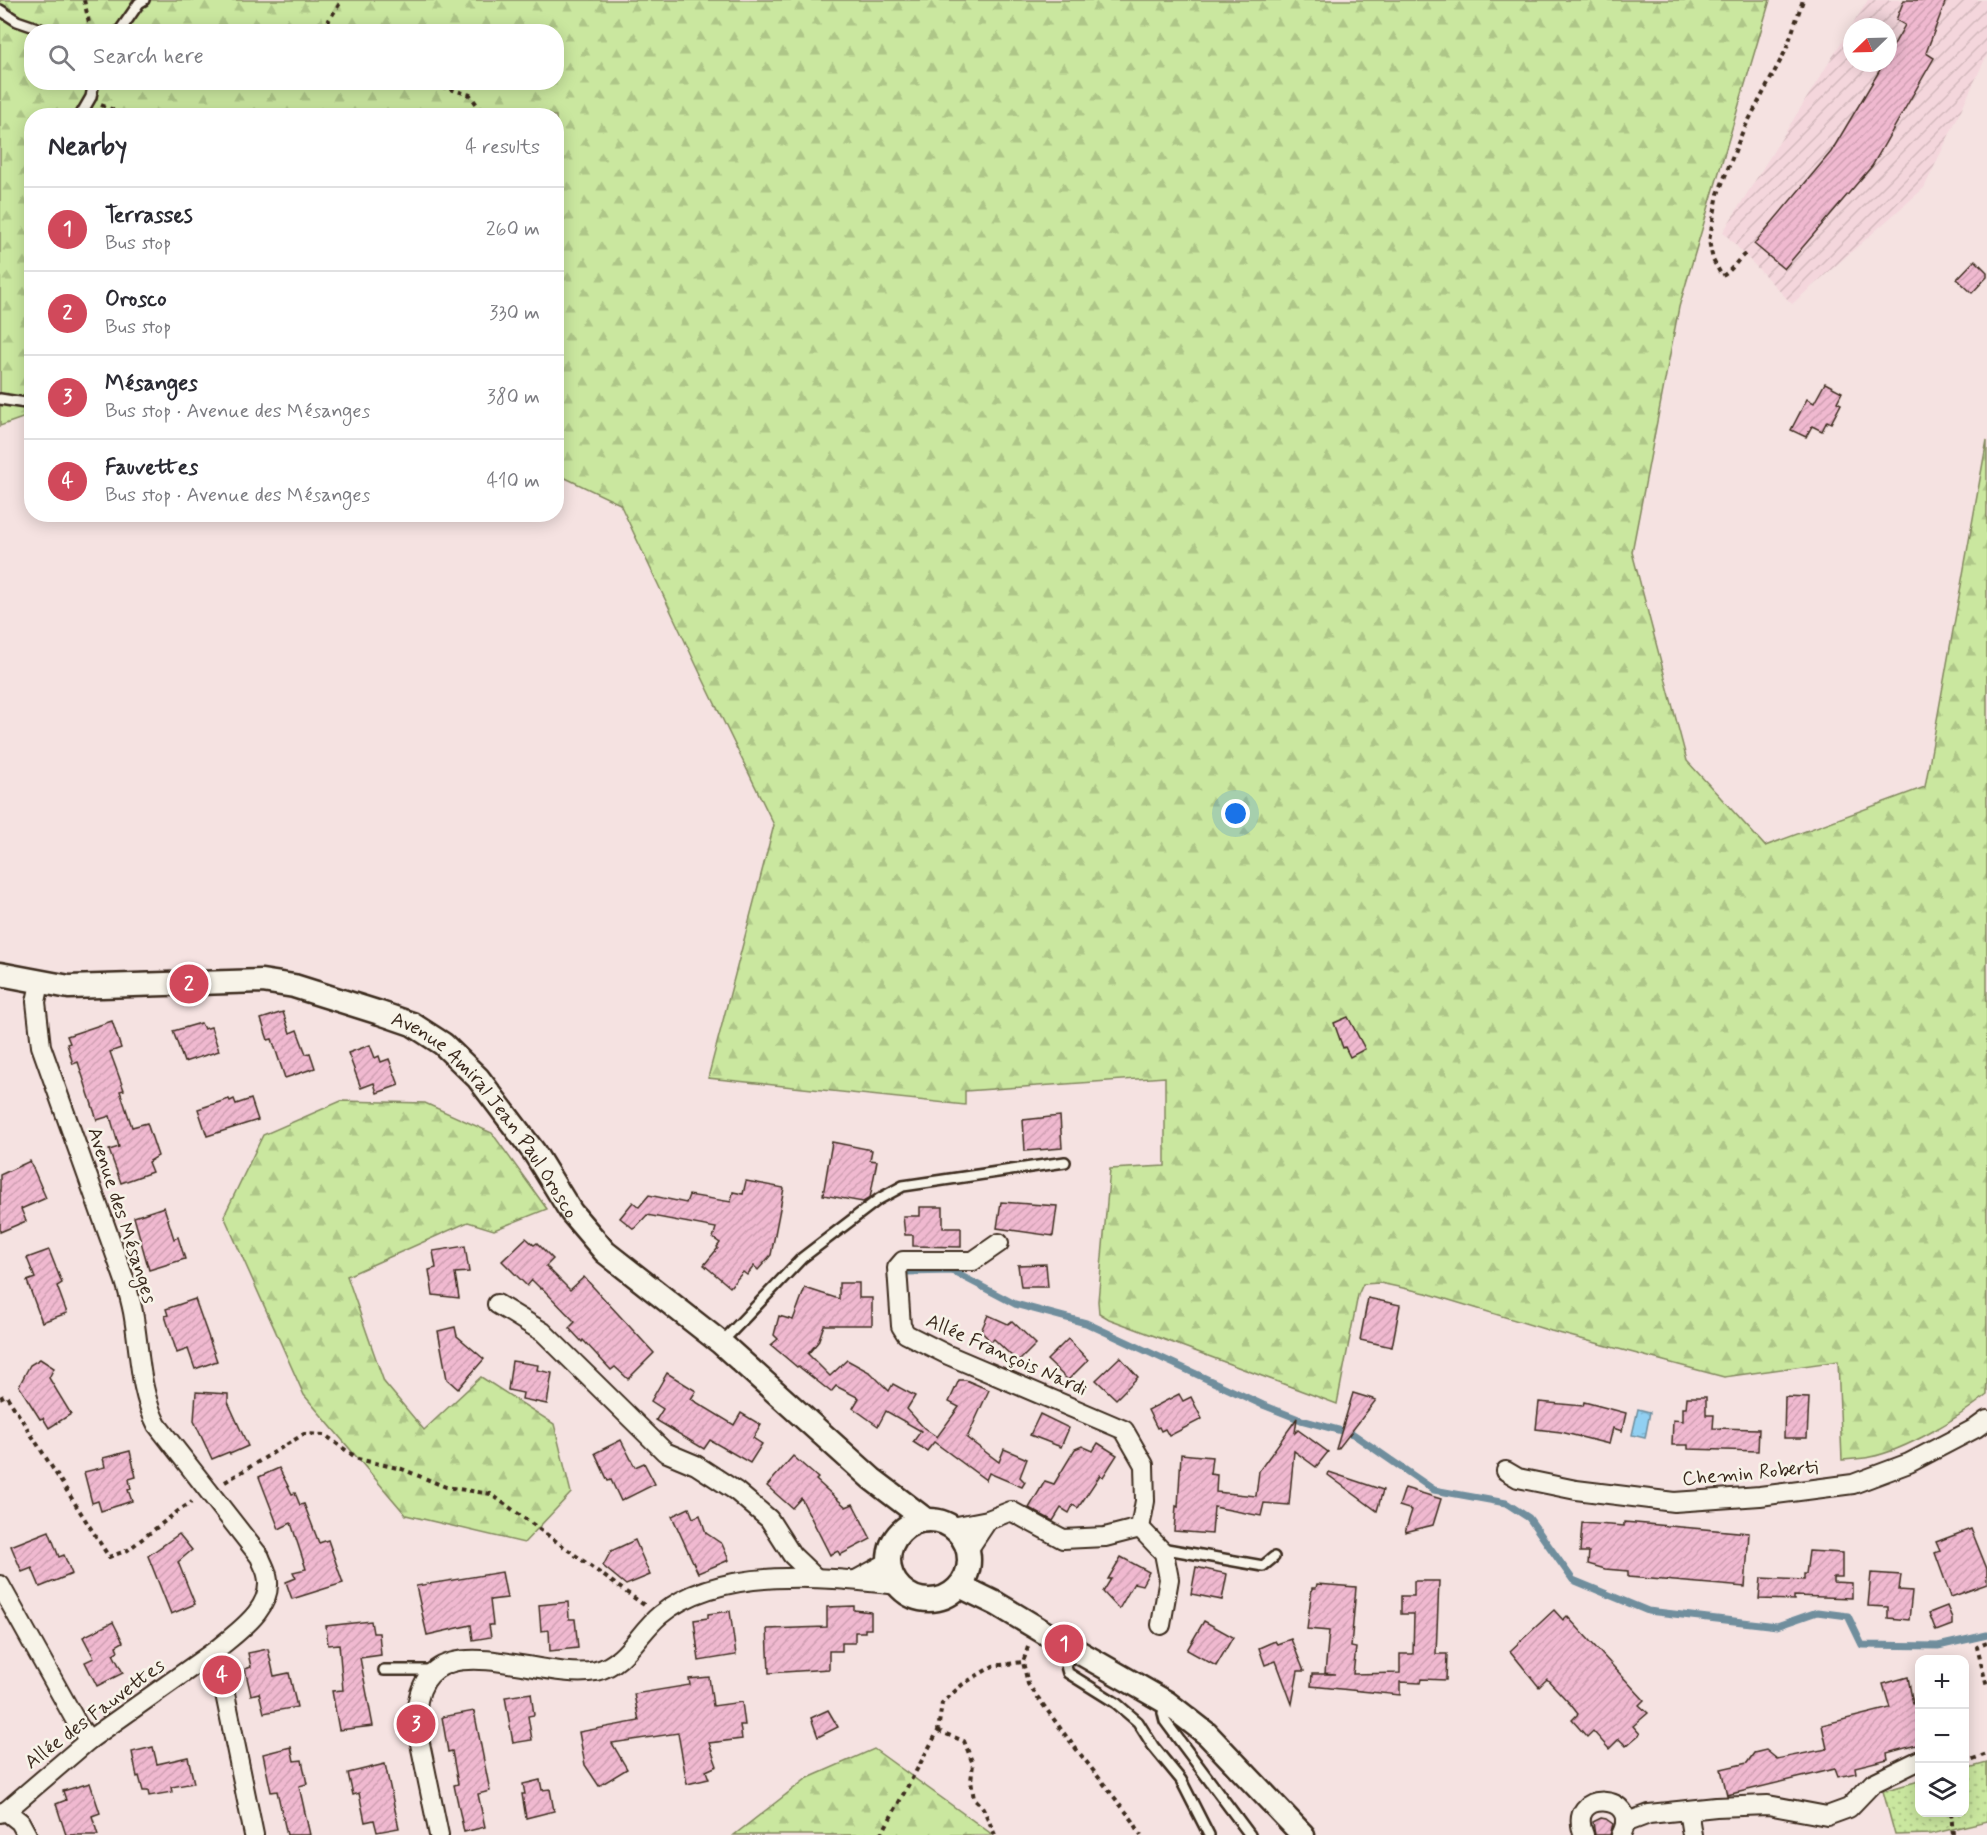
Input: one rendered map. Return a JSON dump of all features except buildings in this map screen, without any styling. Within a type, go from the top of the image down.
[{"type":"street","name":"Avenue Amiral Jean Paul Orosco","points":[[0,974],[69,987],[262,981],[294,986],[412,1024],[443,1044],[478,1078],[534,1152],[571,1212],[605,1252],[721,1343],[872,1479]]},
{"type":"street","name":"Avenue des Mésanges","points":[[40,982],[36,1002],[41,1046],[125,1281],[133,1312],[148,1409],[157,1425],[260,1557],[268,1576],[267,1595],[257,1614],[216,1650]]},
{"type":"street","name":"Allée François Nardi","points":[[999,1244],[973,1261],[903,1261],[897,1268],[901,1326],[906,1334],[948,1355],[1124,1430],[1144,1465],[1145,1501],[1140,1528]]},
{"type":"street","points":[[497,1304],[543,1332],[665,1452],[696,1465],[736,1491],[769,1519],[792,1555],[816,1578]]},
{"type":"street","name":"Chemin Roberti","points":[[1506,1471],[1518,1478],[1576,1491],[1674,1502],[1760,1496],[1853,1484],[1909,1463],[1987,1420]]},
{"type":"street","points":[[872,1479],[926,1520]]},
{"type":"street","points":[[872,1479],[891,1513],[897,1536]]},
{"type":"street","points":[[952,1527],[988,1520],[1011,1511],[1063,1539],[1105,1537],[1140,1528],[1164,1552],[1168,1579],[1161,1625]]},
{"type":"street","points":[[988,1520],[969,1554],[968,1568],[960,1586],[951,1594],[929,1600],[907,1593],[898,1585],[889,1562],[891,1548],[897,1536],[915,1522],[940,1521],[952,1527],[959,1534],[969,1554],[997,1604]]},
{"type":"street","points":[[856,1580],[889,1562]]},
{"type":"street","points":[[439,1835],[416,1724],[416,1707],[422,1689],[434,1670],[452,1661],[476,1659],[575,1672],[597,1671],[618,1662],[660,1615],[684,1599],[705,1589],[783,1577],[856,1580],[898,1585]]},
{"type":"street","points":[[0,1585],[88,1740]]},
{"type":"street","points":[[960,1586],[997,1604],[1166,1702],[1207,1734],[1303,1835]]},
{"type":"street","points":[[216,1650],[254,1835]]},
{"type":"street","name":"Allée des Fauvettes","points":[[3,1812],[88,1740],[216,1650]]},
{"type":"street","points":[[1584,1835],[1581,1828],[1585,1809],[1601,1800],[1615,1804],[1623,1813],[1623,1829],[1649,1814],[1716,1807],[1768,1804],[1827,1816],[1850,1808],[1873,1783],[1915,1762]]},
{"type":"street","points":[[1688,1810],[1692,1835]]},
{"type":"street","points":[[3,1812],[20,1822],[27,1835]]},
{"type":"lane","points":[[125,24],[139,3],[144,0]]},
{"type":"lane","points":[[0,10],[26,24]]},
{"type":"lane","points":[[85,108],[92,90]]},
{"type":"lane","points":[[0,399],[24,403]]},
{"type":"lane","points":[[721,1343],[802,1258],[879,1199],[903,1186],[1065,1162]]},
{"type":"lane","points":[[1159,1547],[1263,1566],[1274,1557]]},
{"type":"lane","points":[[1074,1650],[1067,1658],[1068,1673],[1116,1703],[1138,1722],[1153,1746],[1182,1780],[1209,1835]]},
{"type":"lane","points":[[384,1670],[434,1670]]},
{"type":"lane","points":[[1166,1702],[1163,1713],[1165,1722],[1250,1835]]},
{"type":"path","points":[[84,0],[89,24]]},
{"type":"path","points":[[328,24],[342,0]]},
{"type":"path","points":[[1745,255],[1737,261],[1731,272],[1722,276],[1713,260],[1709,241],[1718,194],[1742,133],[1786,51],[1803,0]]},
{"type":"path","points":[[453,90],[470,95],[479,108]]},
{"type":"path","points":[[91,97],[107,108]]},
{"type":"path","points":[[0,1398],[6,1395],[109,1557],[128,1550],[178,1511],[304,1434],[325,1435],[357,1460],[402,1469],[446,1486],[491,1494],[660,1615]]},
{"type":"path","points":[[1034,1627],[1023,1662],[1028,1683],[1066,1736],[1133,1821],[1141,1835]]},
{"type":"path","points":[[1987,1643],[1977,1647],[1987,1688]]},
{"type":"path","points":[[882,1835],[938,1731],[942,1703],[963,1684],[993,1666],[1023,1662]]},
{"type":"path","points":[[938,1731],[964,1742],[973,1764],[970,1781],[974,1799],[983,1808],[995,1835]]},
{"type":"path","points":[[1969,1761],[1987,1754]]},
{"type":"path","points":[[1951,1817],[1953,1835]]},
{"type":"shaded area","points":[[1868,0],[1987,0],[1987,55],[1924,188],[1792,304],[1723,232],[1843,40],[1843,72],[1897,72],[1897,18],[1857,18]]},
{"type":"green space","points":[[0,0],[1770,0],[1679,307],[1632,552],[1687,761],[1765,846],[1925,787],[1987,440],[1987,1395],[1947,1423],[1900,1448],[1870,1457],[1842,1460],[1838,1361],[1724,1377],[1551,1331],[1426,1293],[1380,1283],[1363,1284],[1358,1295],[1337,1404],[1109,1319],[1099,1313],[1098,1301],[1110,1169],[1165,1166],[1165,1077],[965,1091],[965,1105],[708,1078],[774,825],[620,504],[564,477],[564,108],[24,108],[24,417],[0,426]]},
{"type":"green space","points":[[341,1101],[425,1103],[492,1133],[547,1209],[494,1230],[468,1222],[347,1276],[384,1382],[424,1430],[481,1377],[554,1424],[571,1493],[524,1543],[406,1515],[304,1395],[224,1216],[263,1135]]},
{"type":"green space","points":[[874,1749],[993,1835],[734,1835],[806,1779]]},
{"type":"green space","points":[[1987,1763],[1987,1821],[1931,1834],[1895,1835],[1883,1791],[1915,1782],[1915,1817],[1969,1817],[1969,1768]]},
{"type":"water","points":[[1638,1409],[1650,1412],[1645,1438],[1632,1435]]},
{"type":"waterway","points":[[906,1272],[952,1271],[1015,1304],[1086,1323],[1263,1405],[1301,1420],[1353,1434],[1434,1490],[1506,1503],[1529,1518],[1573,1580],[1648,1611],[1777,1626],[1817,1612],[1848,1616],[1862,1645],[1938,1646],[1987,1635]]},
{"type":"place","name":"Orosco","points":[[189,984]]},
{"type":"place","name":"Terrasses","points":[[1064,1644]]},
{"type":"place","name":"Fauvettes","points":[[222,1675]]},
{"type":"place","name":"Mésanges","points":[[416,1724]]}]
